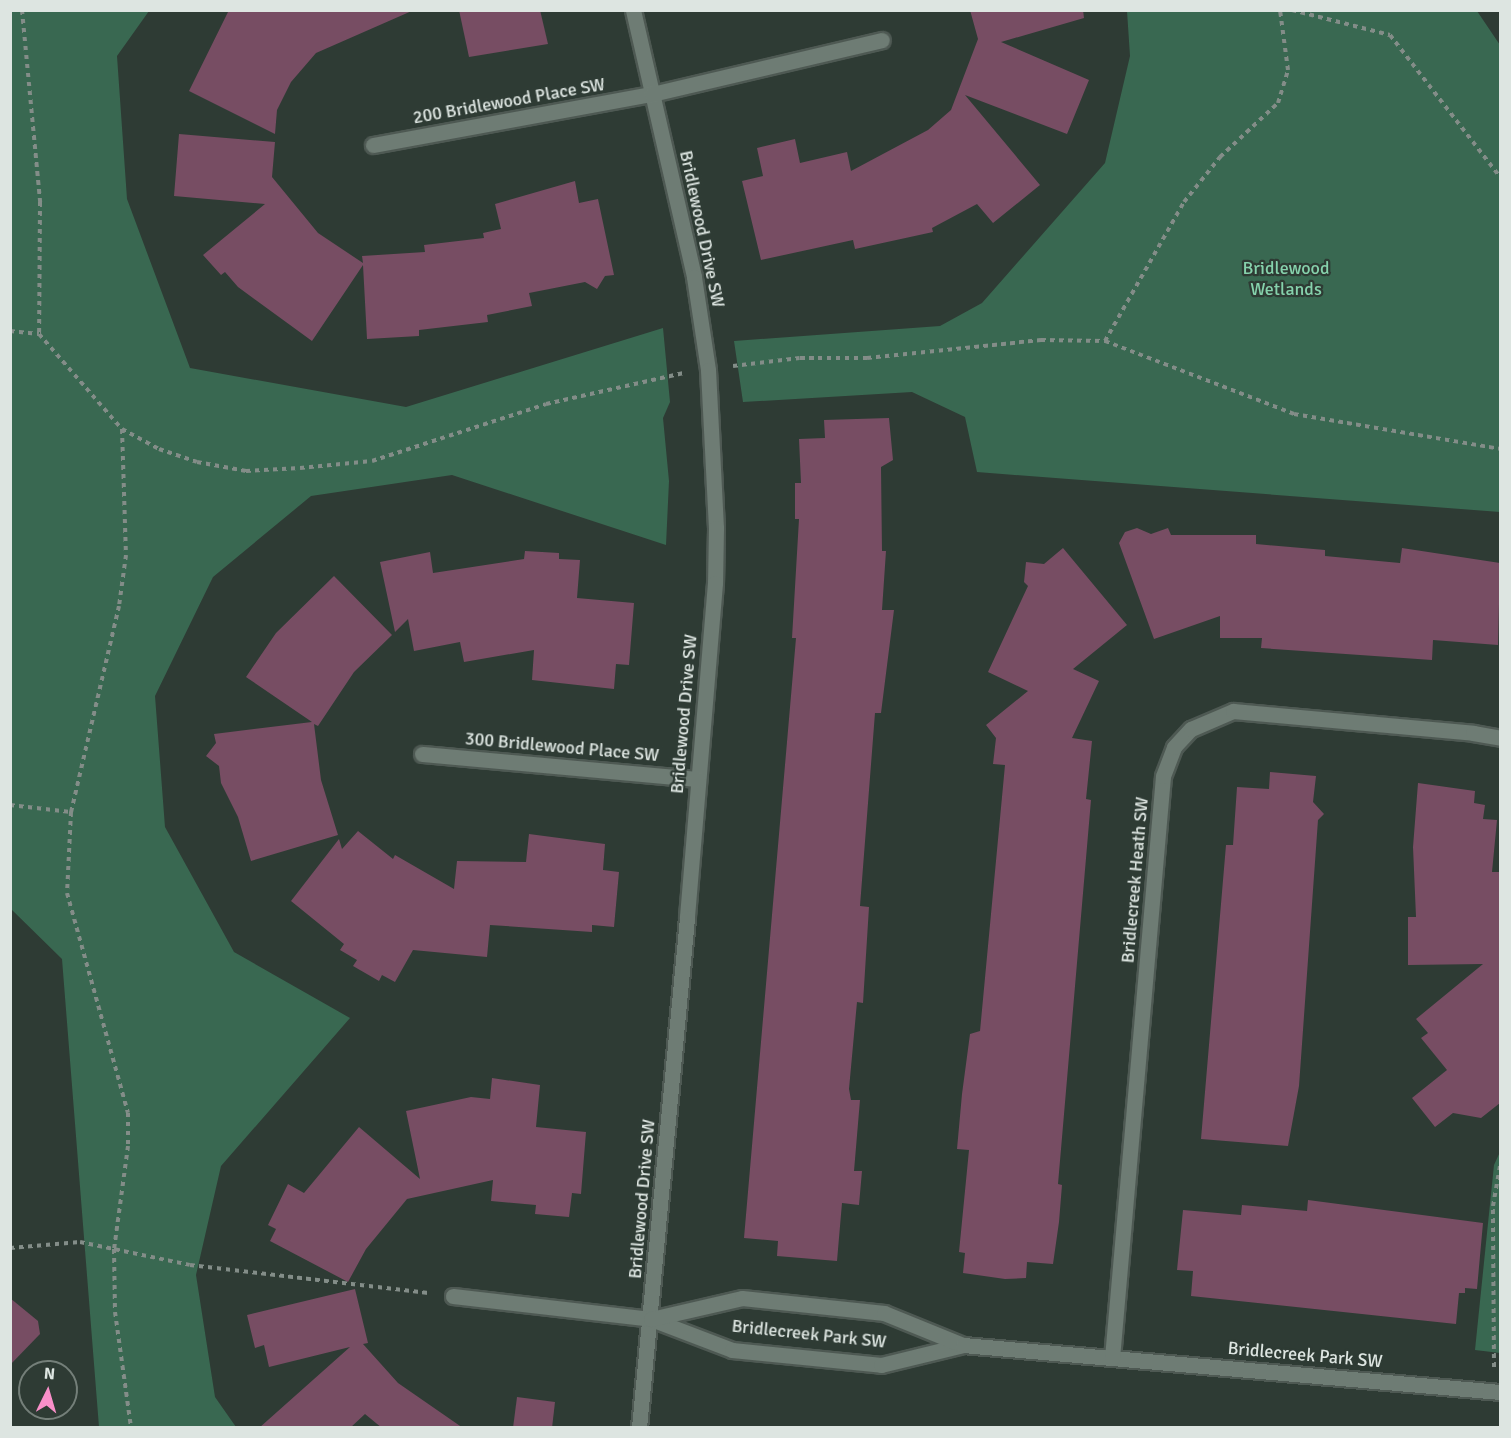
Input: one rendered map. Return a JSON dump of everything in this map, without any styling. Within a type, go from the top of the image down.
[{"type":"street","name":"Bridlewood Drive SW","points":[[633,10],[694,277],[708,370],[715,464],[715,583],[651,1318],[639,1428]]},
{"type":"street","name":"200 Bridlewood Place SW","points":[[373,145],[652,94],[882,40]]},
{"type":"street","name":"Bridlecreek Heath SW","points":[[1112,1358],[1163,776],[1173,747],[1191,729],[1233,711],[1473,732],[1500,738]]},
{"type":"street","name":"300 Bridlewood Place SW","points":[[422,754],[698,779]]},
{"type":"street","points":[[453,1296],[651,1318]]},
{"type":"street","name":"Bridlecreek Park SW","points":[[651,1318],[742,1298],[884,1313],[963,1345],[1497,1392]]},
{"type":"street","name":"Bridlecreek Park SW","points":[[651,1318],[732,1350],[881,1365],[963,1345]]},
{"type":"path","points":[[22,10],[40,202],[39,334],[122,429],[159,449],[197,462],[246,471],[372,461],[546,404],[708,370],[800,358],[867,358],[1041,340],[1105,341],[1294,414],[1500,449]]},
{"type":"path","points":[[1105,341],[1184,202],[1220,157],[1278,103],[1288,70],[1280,10]]},
{"type":"path","points":[[1293,10],[1390,35],[1500,177]]},
{"type":"path","points":[[10,331],[39,334]]},
{"type":"path","points":[[122,429],[126,555],[119,606],[71,812],[67,893],[128,1113],[128,1146],[114,1249],[115,1312],[131,1428]]},
{"type":"path","points":[[10,805],[71,812]]},
{"type":"path","points":[[1497,1392],[1493,1206],[1500,1166]]},
{"type":"path","points":[[10,1248],[80,1242],[190,1265],[453,1296]]},
{"type":"green space","points":[[11,10],[149,11],[117,56],[127,199],[190,368],[406,407],[663,328],[670,402],[663,418],[669,481],[666,545],[452,475],[311,496],[213,577],[155,696],[165,827],[234,952],[350,1018],[221,1166],[196,1275],[215,1397],[236,1427],[99,1427],[62,959],[11,909]]},
{"type":"green space","name":"Bridlewood Wetlands","points":[[1127,11],[1477,11],[1500,45],[1500,512],[977,472],[965,417],[912,392],[743,402],[734,341],[940,326],[982,303],[1105,163],[1130,56]]},
{"type":"green space","points":[[1500,1152],[1500,1353],[1475,1350],[1494,1165]]},
{"type":"building","points":[[229,10],[414,10],[316,53],[291,82],[277,110],[275,134],[189,91]]},
{"type":"building","points":[[459,10],[540,10],[548,44],[469,57]]},
{"type":"building","points":[[970,10],[1083,10],[1084,18],[1001,42],[1089,80],[1067,134],[965,95],[1040,185],[993,223],[977,204],[932,228],[933,232],[855,249],[853,240],[761,260],[742,181],[763,176],[757,148],[795,139],[800,163],[847,152],[851,171],[928,130],[951,110],[978,39]]},
{"type":"building","points":[[179,134],[275,142],[272,177],[318,233],[363,263],[362,256],[425,252],[424,245],[484,238],[483,233],[501,229],[495,204],[575,181],[579,203],[598,199],[614,275],[605,276],[597,289],[585,282],[529,293],[532,306],[487,315],[488,322],[419,330],[419,336],[367,339],[363,265],[312,341],[238,287],[225,272],[221,275],[203,255],[265,204],[174,196]]},
{"type":"building","points":[[889,418],[893,460],[881,467],[882,551],[886,551],[882,610],[894,610],[881,713],[875,713],[860,906],[869,907],[863,1003],[857,1002],[849,1089],[851,1100],[860,1100],[854,1171],[862,1171],[859,1205],[842,1203],[837,1261],[777,1256],[778,1241],[744,1238],[796,638],[792,638],[799,519],[795,519],[795,483],[801,483],[799,439],[825,438],[824,420]]},
{"type":"building","points":[[1137,528],[1151,534],[1168,528],[1171,535],[1256,535],[1256,544],[1325,550],[1325,556],[1400,563],[1402,548],[1500,563],[1498,645],[1433,640],[1432,660],[1261,648],[1262,638],[1220,638],[1220,616],[1154,639],[1119,543],[1125,532]]},
{"type":"building","points":[[1063,548],[1127,625],[1073,669],[1099,681],[1072,738],[1092,741],[1086,799],[1091,800],[1058,1184],[1062,1185],[1059,1222],[1053,1264],[1027,1262],[1026,1278],[1005,1279],[963,1273],[965,1253],[959,1252],[969,1150],[957,1149],[962,1094],[970,1034],[980,1031],[1005,765],[993,764],[996,738],[986,725],[1028,691],[988,672],[1028,586],[1024,582],[1026,562],[1044,564]]},
{"type":"building","points":[[525,551],[559,553],[559,559],[580,560],[577,598],[634,603],[629,665],[616,664],[614,689],[532,680],[534,650],[464,662],[460,642],[414,651],[408,619],[395,632],[380,562],[430,552],[433,573],[524,559]]},
{"type":"building","points":[[334,576],[392,635],[354,672],[318,726],[314,724],[321,780],[338,835],[251,861],[238,817],[221,783],[219,766],[206,756],[216,743],[214,734],[312,722],[246,677],[276,633]]},
{"type":"building","points":[[1270,772],[1316,776],[1313,802],[1324,814],[1318,820],[1299,1086],[1288,1146],[1201,1139],[1226,845],[1233,845],[1237,787],[1269,789]]},
{"type":"building","points":[[1418,783],[1475,791],[1474,803],[1485,805],[1483,819],[1497,820],[1492,872],[1500,872],[1500,1103],[1481,1118],[1453,1113],[1435,1127],[1412,1098],[1447,1070],[1421,1038],[1428,1033],[1416,1019],[1483,964],[1408,965],[1408,917],[1416,917],[1413,847]]},
{"type":"building","points":[[358,831],[393,859],[395,855],[454,889],[457,861],[526,862],[529,834],[605,844],[603,870],[619,872],[614,927],[592,925],[592,932],[490,925],[487,957],[413,950],[395,982],[382,975],[379,981],[353,966],[357,960],[340,950],[344,944],[291,901],[339,839],[342,849]]},
{"type":"building","points":[[492,1078],[540,1085],[536,1127],[586,1132],[581,1194],[572,1193],[569,1217],[535,1214],[536,1205],[491,1201],[493,1180],[407,1199],[366,1249],[348,1282],[270,1241],[276,1229],[268,1225],[288,1184],[304,1193],[359,1127],[420,1179],[406,1111],[471,1097],[490,1099]]},
{"type":"building","points":[[1308,1200],[1483,1223],[1477,1289],[1465,1288],[1465,1293],[1459,1293],[1456,1324],[1191,1296],[1193,1271],[1177,1270],[1183,1210],[1241,1215],[1242,1205],[1307,1211]]},
{"type":"building","points":[[355,1289],[368,1343],[363,1344],[398,1383],[463,1428],[382,1428],[365,1414],[350,1428],[259,1428],[350,1347],[269,1367],[264,1345],[255,1348],[247,1315]]},
{"type":"building","points":[[10,1298],[38,1321],[40,1334],[10,1365]]},
{"type":"building","points":[[517,1397],[555,1402],[552,1428],[513,1428]]}]
